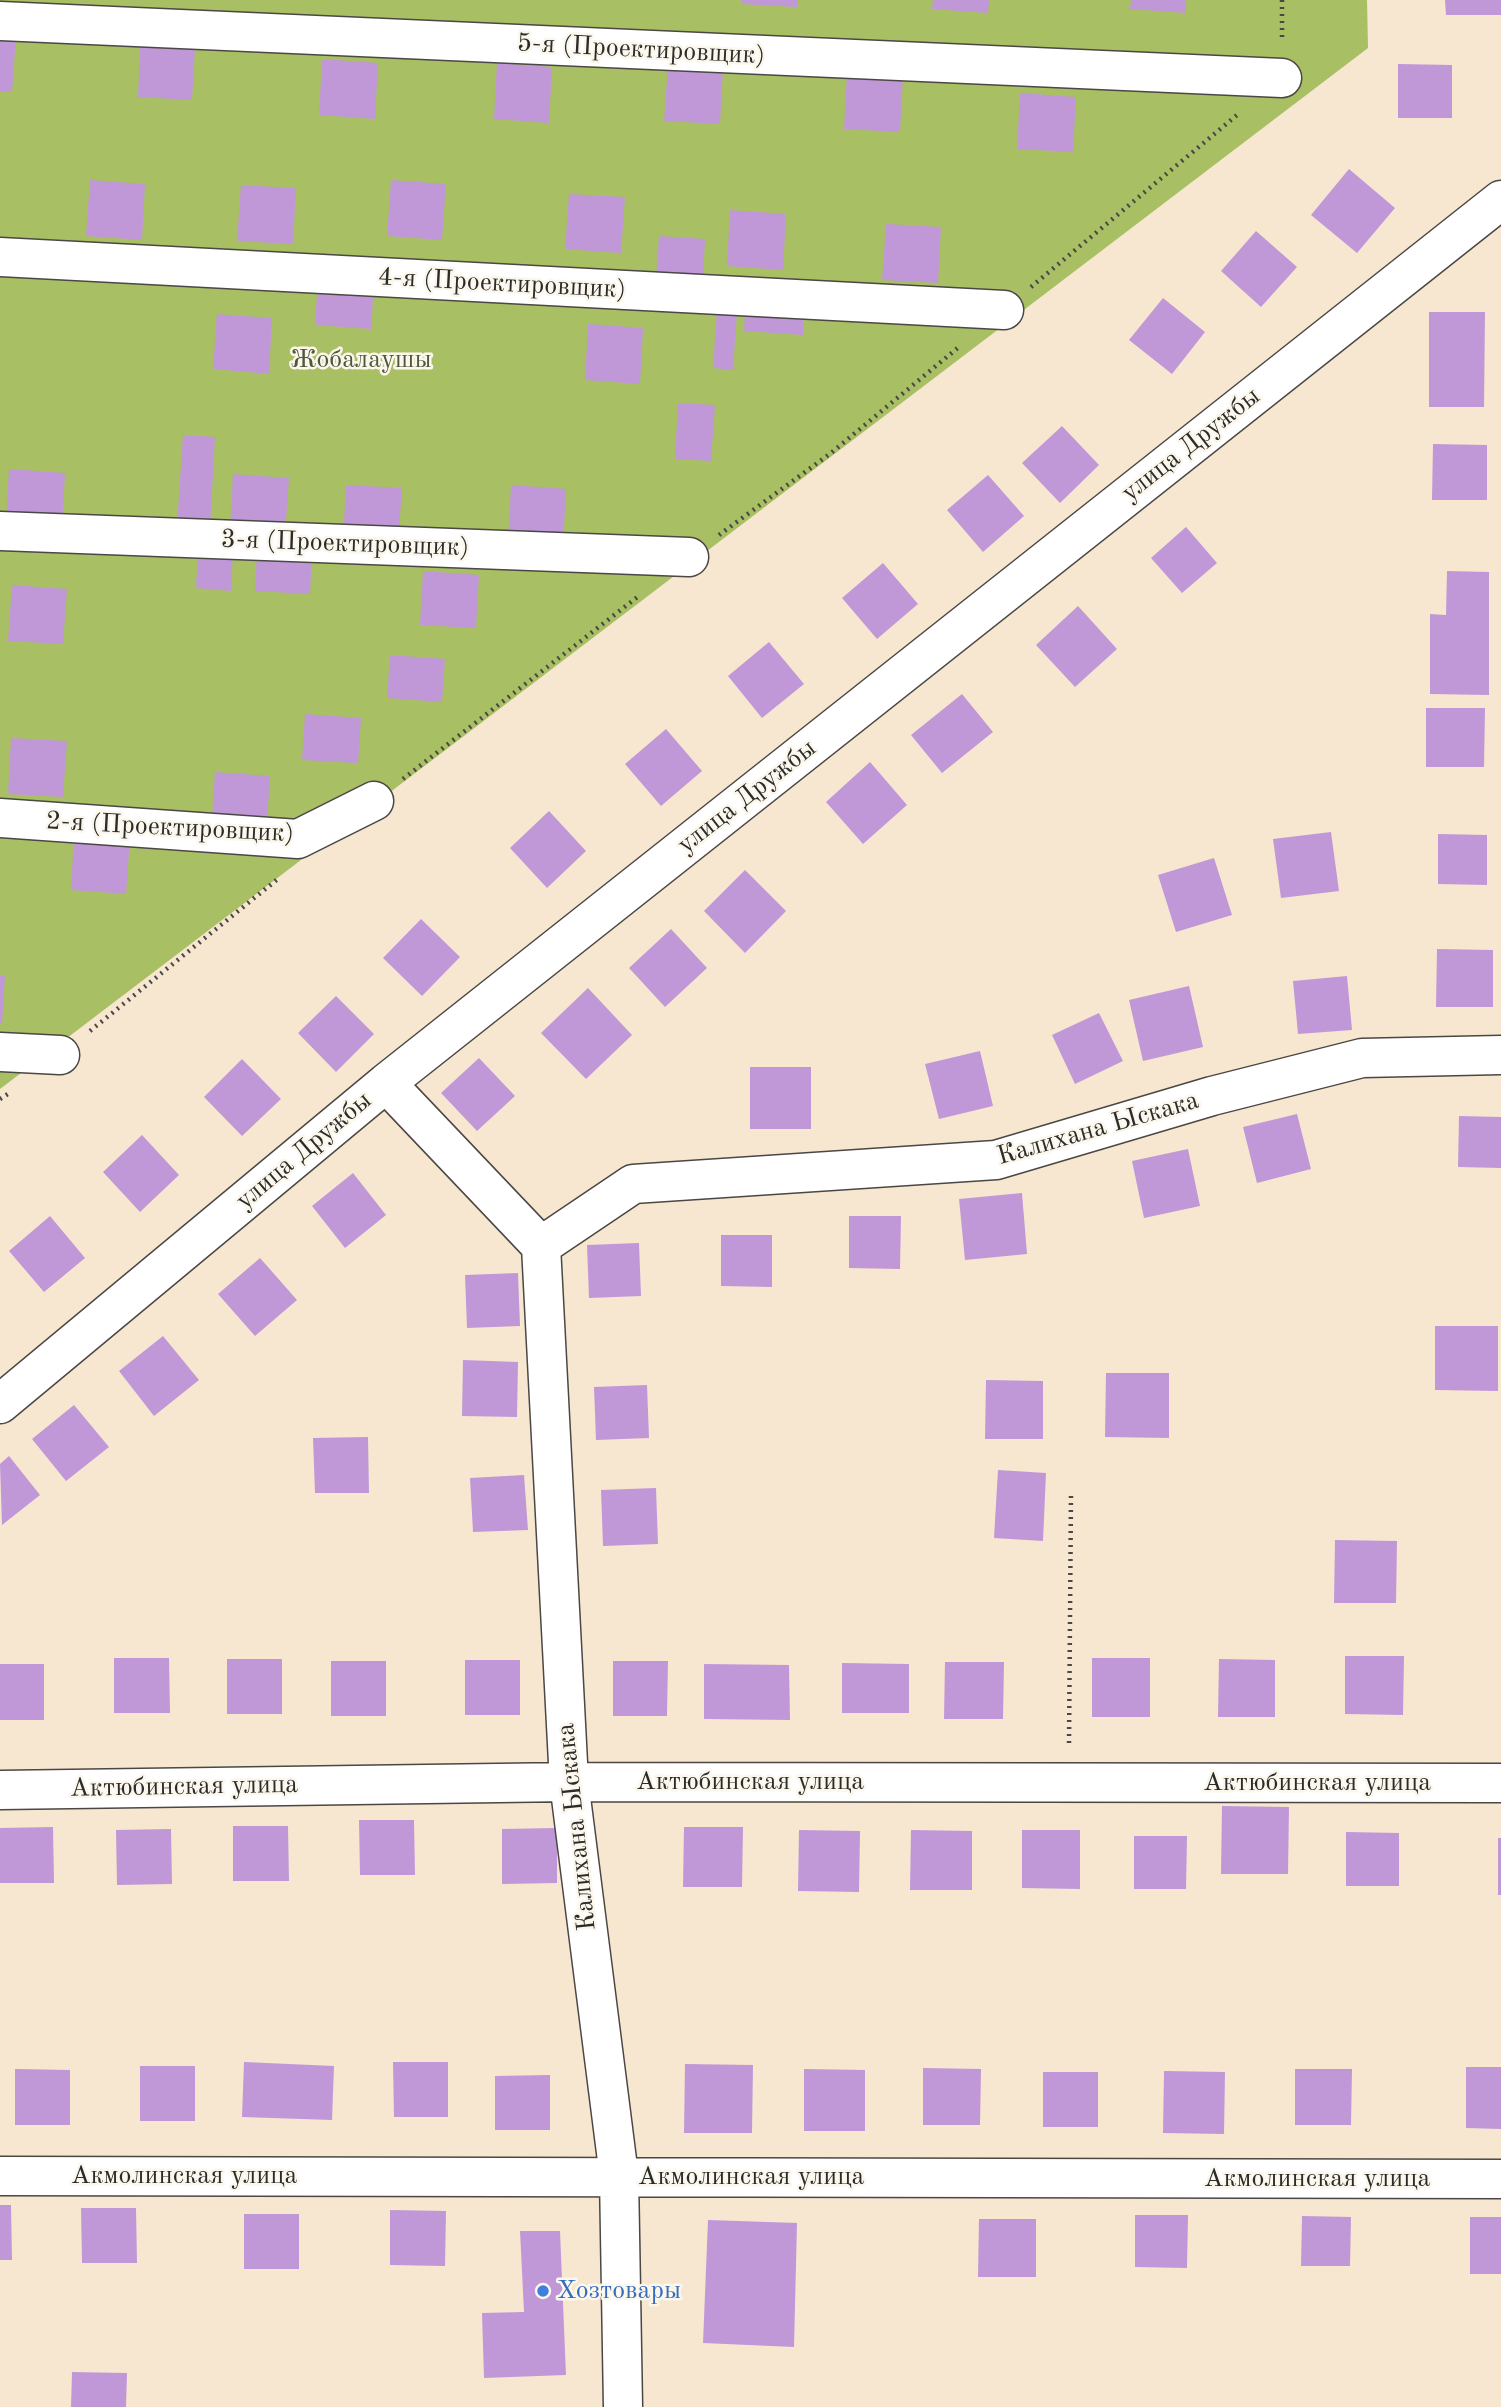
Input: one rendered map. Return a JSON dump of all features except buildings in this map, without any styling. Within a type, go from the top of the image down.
[{"type":"street","name":"5-я (Проектировщик)","points":[[0,21],[1282,78]]},
{"type":"street","name":"улица Дружбы","points":[[0,1404],[386,1083],[1501,200]]},
{"type":"street","name":"4-я (Проектировщик)","points":[[0,257],[1004,310]]},
{"type":"street","name":"3-я (Проектировщик)","points":[[0,531],[689,557]]},
{"type":"street","name":"2-я (Проектировщик)","points":[[0,818],[298,839],[374,801]]},
{"type":"street","points":[[0,1052],[60,1055]]},
{"type":"street","name":"Калихана Ыскака","points":[[623,2407],[619,2176],[569,1782],[541,1246],[633,1184],[996,1160],[1212,1096],[1362,1058],[1501,1055]]},
{"type":"street","points":[[386,1083],[541,1246]]},
{"type":"street","name":"Актюбинская улица","points":[[0,1790],[569,1782],[1501,1783]]},
{"type":"street","name":"Акмолинская улица","points":[[0,2176],[1501,2179]]},
{"type":"path","points":[[1069,1782],[1071,1493]]},
{"type":"green space","name":"Жобалаушы","points":[[0,0],[1367,0],[1368,48],[0,1089]]},
{"type":"place","name":"Хозтовары","points":[[543,2291]]}]
